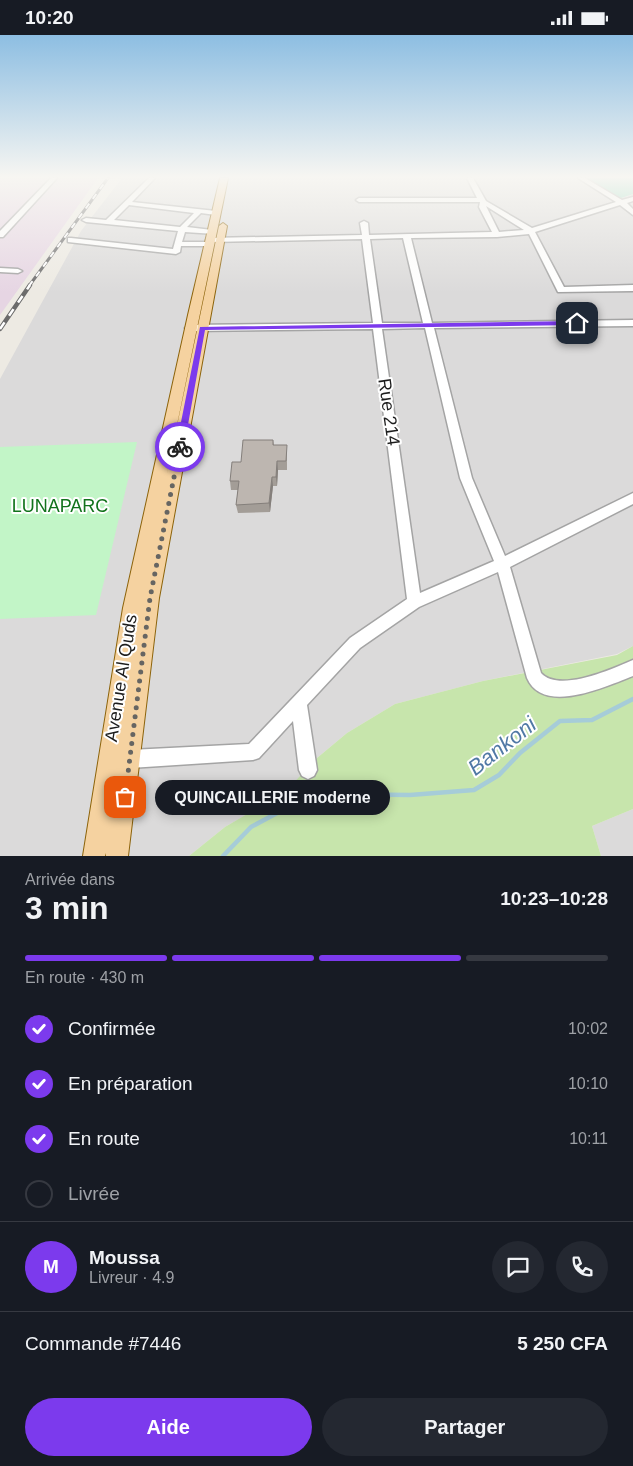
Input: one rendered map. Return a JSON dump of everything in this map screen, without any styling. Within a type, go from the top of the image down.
[{"type":"main road","name":"Avenue Al Quds","points":[[117,856],[150,598],[216,216]]},
{"type":"main road","name":"Avenue Al Quds","points":[[213,239],[220,216]]},
{"type":"main road","name":"Avenue Al Quds","points":[[94,856],[132,608],[196,328]]},
{"type":"street","points":[[0,235],[18,216]]},
{"type":"street","points":[[108,222],[113,216]]},
{"type":"street","points":[[71,240],[176,252],[182,229],[194,216]]},
{"type":"street","points":[[487,216],[497,235]]},
{"type":"street","points":[[507,216],[531,231],[561,290],[633,288]]},
{"type":"street","points":[[178,244],[213,239],[407,238],[497,235],[531,231],[578,216]]},
{"type":"street","points":[[86,220],[182,229],[213,239]]},
{"type":"street","name":"Rue 214","points":[[364,223],[414,602]]},
{"type":"street","points":[[407,238],[466,478],[502,564],[535,678],[542,685],[550,688],[581,687],[633,668]]},
{"type":"street","points":[[0,270],[18,271]]},
{"type":"street","points":[[196,328],[633,323]]},
{"type":"street","points":[[130,759],[253,752],[355,643],[414,602],[502,564],[633,499]]},
{"type":"street","points":[[299,702],[308,770]]},
{"type":"shaded area","points":[[0,216],[71,216],[0,315]]},
{"type":"shaded area","points":[[92,216],[633,216],[633,646],[617,654],[483,681],[395,704],[347,733],[317,758],[287,791],[225,827],[189,856],[0,856],[0,379],[81,231]]},
{"type":"shaded area","points":[[633,809],[633,856],[601,856],[592,826]]},
{"type":"green space","name":"LUNAPARC","points":[[137,442],[96,615],[0,619],[0,447]]},
{"type":"green space","points":[[633,646],[633,809],[592,826],[601,856],[189,856],[225,827],[286,791],[317,758],[347,733],[395,704],[483,681],[617,655]]},
{"type":"building","points":[[243,440],[273,440],[273,445],[287,445],[286,461],[277,461],[276,477],[272,477],[269,503],[236,505],[239,481],[230,481],[232,462],[241,462]]},
{"type":"waterway","name":"Bankoni","points":[[223,856],[251,827],[305,798],[330,794],[410,795],[474,790],[499,775],[520,753],[560,721],[592,720],[633,699]]},
{"type":"railway","points":[[29,286],[80,216]]},
{"type":"railway","points":[[0,329],[30,285]]},
{"type":"way so far","points":[[125,797],[150,598],[180,447]]},
{"type":"place","name":"QUINCAILLERIE moderne","points":[[125,797]]},
{"type":"route","points":[[180,447],[202,328],[577,323]]}]
